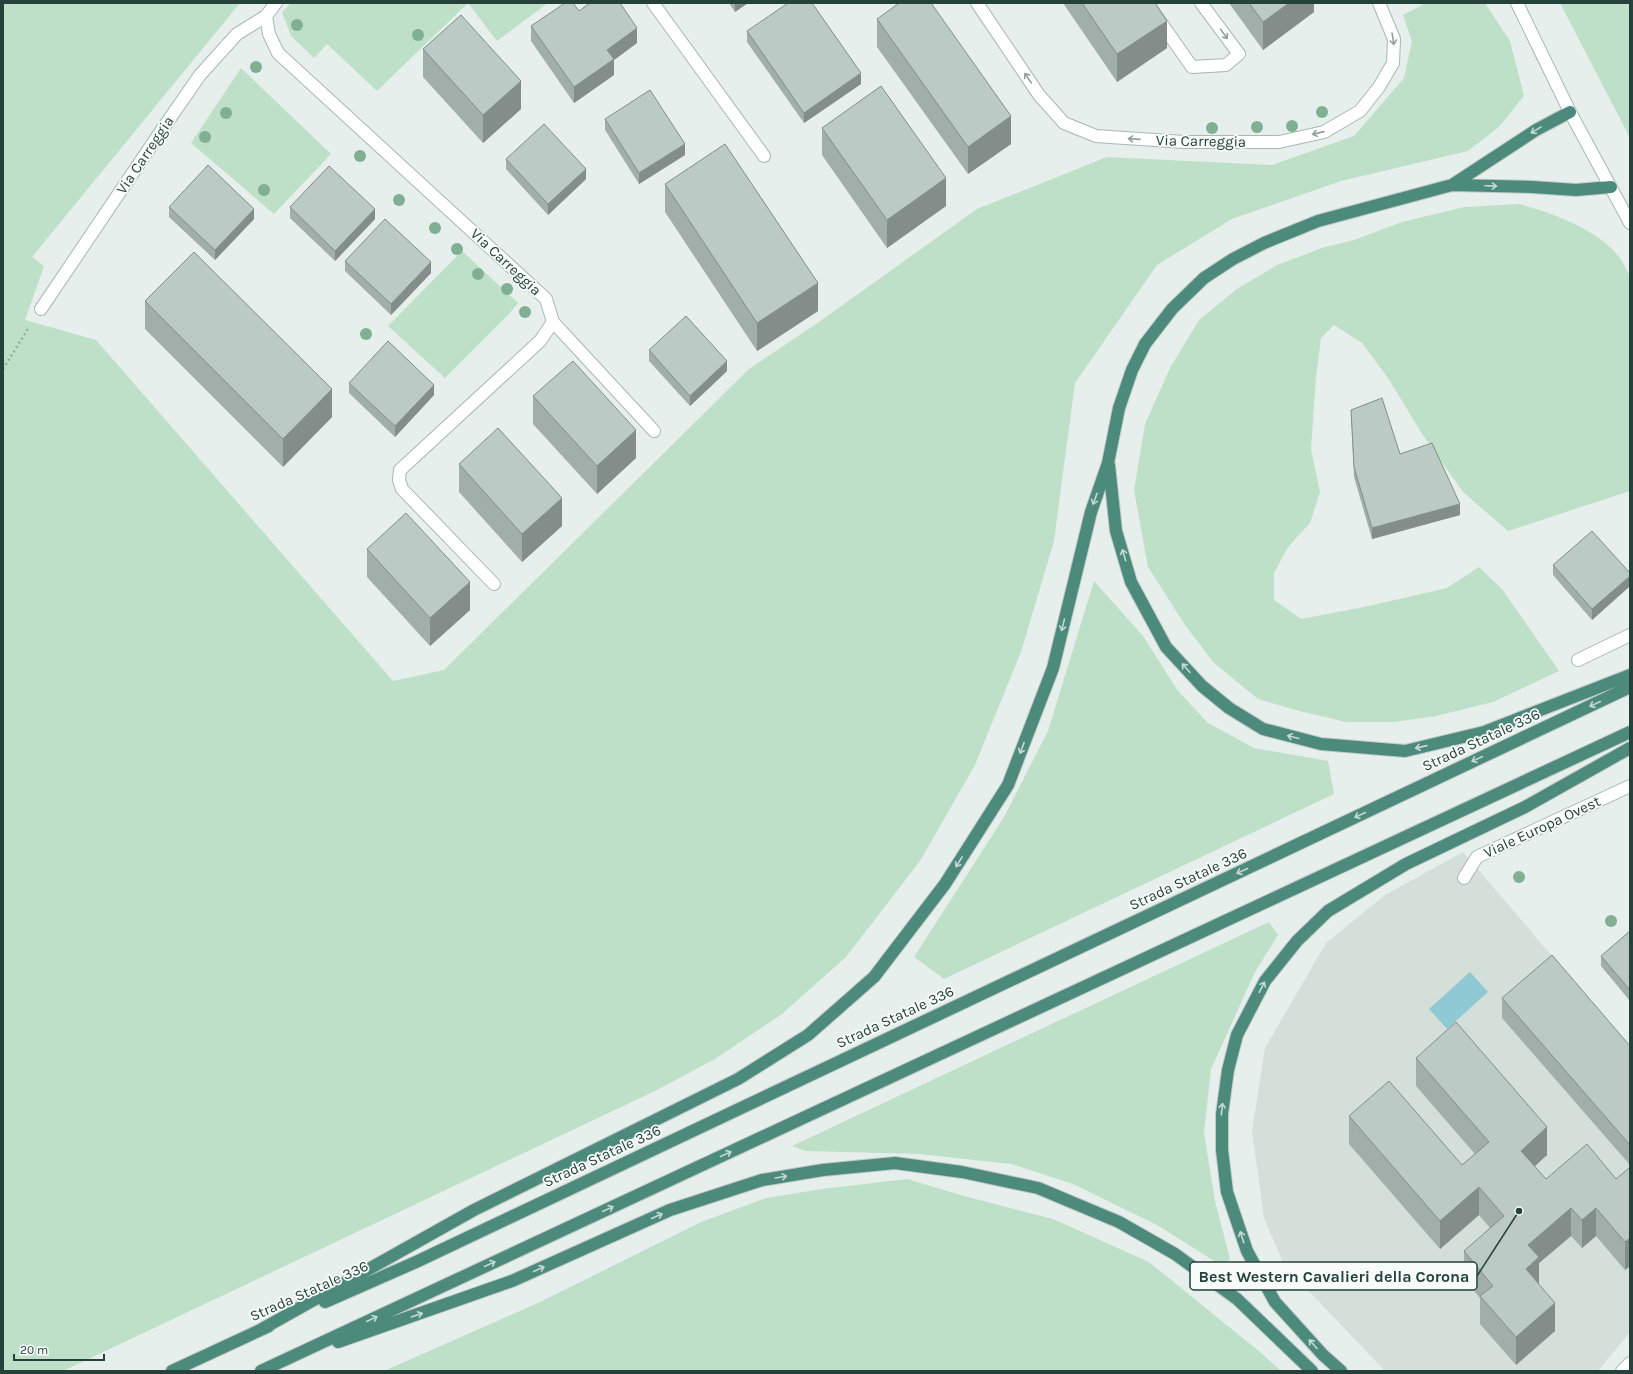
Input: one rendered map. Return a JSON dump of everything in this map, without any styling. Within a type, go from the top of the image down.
[{"type":"highway","points":[[1452,185],[1536,130],[1570,112]]},
{"type":"highway","points":[[262,1329],[474,1210],[738,1079],[808,1035],[874,978],[945,884],[1008,785],[1053,668],[1091,512],[1108,463],[1119,408],[1132,370],[1145,344],[1172,309],[1204,278],[1233,259],[1264,243],[1318,221],[1452,185],[1532,187],[1576,190],[1611,187]]},
{"type":"highway","points":[[1108,463],[1116,531],[1132,582],[1166,647],[1202,686],[1229,708],[1263,729],[1321,744],[1405,751],[1484,732],[1630,675]]},
{"type":"highway","name":"Strada Statale 336","points":[[172,1371],[262,1329],[416,1262],[1630,687]]},
{"type":"highway","points":[[261,1371],[1630,732]]},
{"type":"highway","points":[[1341,1371],[1323,1355],[1275,1302],[1247,1251],[1227,1192],[1222,1150],[1222,1114],[1228,1070],[1237,1035],[1265,981],[1297,941],[1328,911],[1406,864],[1526,807],[1630,748]]},
{"type":"highway","points":[[275,1365],[512,1281],[670,1210],[762,1180],[823,1170],[894,1164],[962,1172],[1038,1188],[1119,1222],[1175,1254],[1237,1299],[1312,1371]]},
{"type":"street","name":"Via Carreggia","points":[[41,309],[152,143],[200,75],[237,34],[266,16],[276,3]]},
{"type":"street","points":[[653,3],[764,156]]},
{"type":"street","name":"Via Carreggia","points":[[977,3],[1039,95],[1064,123],[1096,136],[1184,142],[1279,142],[1324,132],[1360,111],[1379,87],[1393,63],[1394,39],[1379,3]]},
{"type":"street","points":[[1147,3],[1192,67],[1226,65],[1239,54],[1201,3]]},
{"type":"street","points":[[1517,3],[1570,112],[1630,223]]},
{"type":"street","name":"Via Carreggia","points":[[266,16],[269,34],[278,53],[546,299],[554,322]]},
{"type":"street","points":[[494,584],[402,489],[399,480],[400,470],[540,341],[554,322],[654,431]]},
{"type":"street","points":[[1578,660],[1630,635]]},
{"type":"street","name":"Viale Europa Ovest","points":[[1464,878],[1477,857],[1630,786]]},
{"type":"street","points":[[1622,1371],[1630,1363]]},
{"type":"path","points":[[3,369],[41,309]]},
{"type":"shaded area","points":[[1463,852],[1630,1047],[1630,1332],[1598,1371],[1385,1371],[1284,1265],[1264,1218],[1252,1131],[1265,1048],[1326,943],[1385,895]]},
{"type":"green space","points":[[3,3],[240,3],[32,257],[44,266],[25,320],[96,340],[393,681],[444,670],[749,369],[816,324],[977,209],[1107,157],[1272,165],[1354,136],[1404,78],[1412,41],[1403,15],[1422,5],[1421,3],[1485,3],[1510,41],[1524,96],[1499,127],[1468,151],[1341,181],[1232,219],[1157,265],[1075,383],[1054,541],[1021,652],[975,765],[920,861],[846,957],[782,1014],[715,1059],[655,1091],[63,1371],[3,1371]]},
{"type":"green space","points":[[291,3],[468,3],[377,91],[327,44],[314,58],[291,36],[282,12]]},
{"type":"green space","points":[[468,3],[548,3],[497,41]]},
{"type":"green space","points":[[1560,3],[1630,3],[1630,138]]},
{"type":"green space","points":[[241,68],[331,154],[274,214],[191,143]]},
{"type":"green space","points":[[1520,204],[1561,218],[1588,231],[1611,248],[1620,258],[1630,277],[1630,491],[1508,531],[1463,492],[1422,434],[1390,381],[1362,343],[1334,325],[1321,338],[1316,377],[1311,449],[1320,492],[1310,523],[1288,547],[1274,573],[1274,600],[1301,619],[1369,606],[1447,588],[1479,567],[1502,589],[1559,671],[1493,702],[1436,716],[1394,722],[1346,722],[1299,711],[1258,699],[1213,662],[1185,625],[1148,567],[1134,490],[1145,424],[1170,368],[1199,320],[1237,289],[1277,265],[1322,248],[1354,240],[1402,222],[1464,207]]},
{"type":"green space","points":[[462,251],[518,303],[509,314],[445,378],[388,326]]},
{"type":"green space","points":[[1094,581],[1143,636],[1178,691],[1208,723],[1254,748],[1328,761],[1334,794],[944,979],[914,957],[1004,817],[1048,731]]},
{"type":"green space","points":[[1269,922],[1278,935],[1255,972],[1211,1069],[1204,1133],[1215,1201],[1230,1259],[1222,1266],[1157,1225],[1073,1184],[1011,1164],[919,1154],[805,1151],[792,1146]]},
{"type":"green space","points":[[907,1179],[964,1196],[1053,1219],[1149,1262],[1260,1352],[1281,1371],[384,1371],[540,1302],[701,1222],[766,1198],[822,1189]]},
{"type":"water","points":[[1470,972],[1488,992],[1447,1029],[1429,1009]]},
{"type":"building","points":[[565,3],[573,3],[579,11],[590,3],[620,3],[637,28],[607,50],[614,59],[574,87],[531,26]]},
{"type":"building","points":[[788,3],[812,3],[861,73],[804,113],[747,31]]},
{"type":"building","points":[[899,3],[931,3],[1011,116],[968,147],[877,19]]},
{"type":"building","points":[[1082,3],[1155,3],[1167,21],[1117,54]]},
{"type":"building","points":[[1249,3],[1289,3],[1263,22]]},
{"type":"building","points":[[461,15],[521,81],[483,115],[423,49]]},
{"type":"building","points":[[881,86],[946,178],[887,220],[822,128]]},
{"type":"building","points":[[650,90],[685,144],[639,173],[605,119]]},
{"type":"building","points":[[544,124],[586,169],[548,204],[506,159]]},
{"type":"building","points":[[725,144],[818,283],[757,323],[665,184]]},
{"type":"building","points":[[208,165],[254,209],[215,250],[169,207]]},
{"type":"building","points":[[329,166],[375,209],[335,251],[290,207]]},
{"type":"building","points":[[385,219],[431,262],[391,304],[345,261]]},
{"type":"building","points":[[194,252],[332,389],[283,439],[145,301]]},
{"type":"building","points":[[686,316],[727,361],[690,396],[649,350]]},
{"type":"building","points":[[388,341],[434,385],[395,426],[349,383]]},
{"type":"building","points":[[573,361],[636,430],[597,466],[533,396]]},
{"type":"building","points":[[1382,398],[1400,454],[1432,443],[1460,504],[1372,528],[1354,467],[1351,410]]},
{"type":"building","points":[[498,428],[562,498],[522,534],[459,464]]},
{"type":"building","points":[[406,513],[470,582],[430,618],[367,549]]},
{"type":"building","points":[[1592,531],[1630,573],[1630,576],[1592,609],[1553,565]]},
{"type":"building","points":[[1630,931],[1630,990],[1601,956]]},
{"type":"building","points":[[1552,955],[1630,1046],[1630,1145],[1502,998]]},
{"type":"building","points":[[1456,1022],[1547,1127],[1521,1151],[1546,1179],[1587,1144],[1616,1179],[1629,1168],[1630,1169],[1630,1238],[1625,1242],[1596,1208],[1582,1220],[1571,1208],[1528,1245],[1539,1257],[1526,1269],[1555,1303],[1516,1337],[1480,1296],[1493,1286],[1464,1251],[1504,1216],[1479,1187],[1440,1221],[1349,1116],[1389,1081],[1462,1165],[1489,1142],[1416,1058]]},
{"type":"place","name":"Best Western Cavalieri della Corona","points":[[1519,1211]]}]
